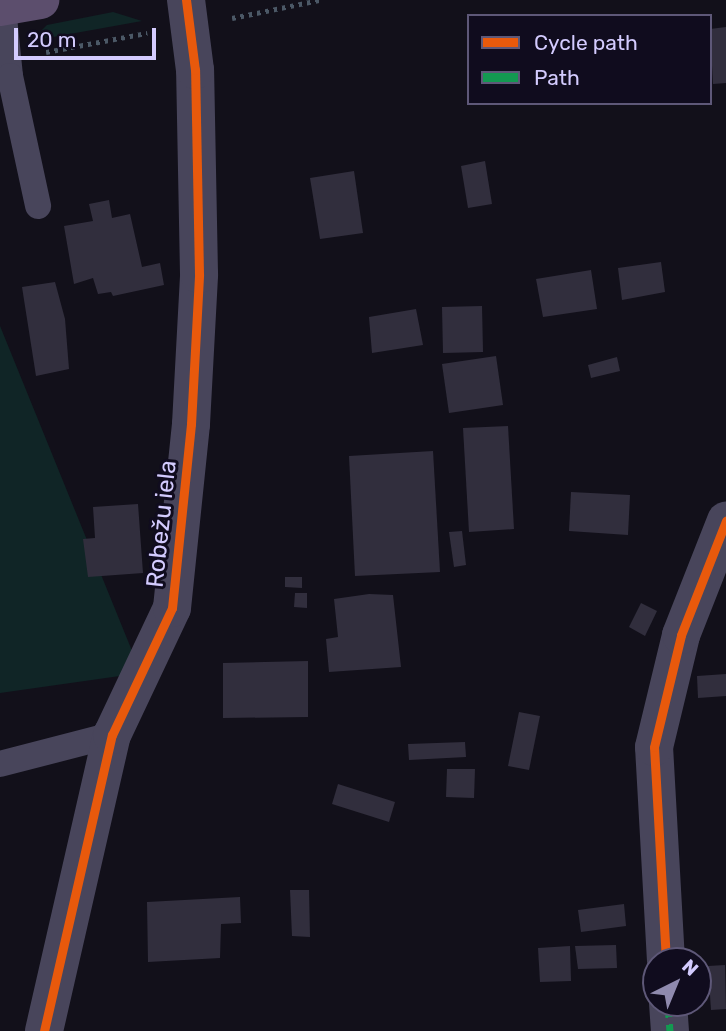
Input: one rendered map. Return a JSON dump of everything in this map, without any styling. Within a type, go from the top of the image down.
[{"type":"main road","points":[[1,7],[40,0]]},
{"type":"street","name":"Robežu iela","points":[[44,1031],[112,735],[173,608],[190,437],[198,274],[195,70],[186,0]]},
{"type":"street","points":[[665,947],[654,747],[681,635],[726,521]]},
{"type":"lane","points":[[1,7],[10,76],[37,206]]},
{"type":"lane","points":[[0,764],[112,735]]},
{"type":"green space","points":[[113,12],[142,21],[31,41],[47,25]]},
{"type":"green space","points":[[0,326],[141,673],[0,693]]},
{"type":"building","points":[[726,27],[726,83],[713,84],[712,29]]},
{"type":"building","points":[[485,161],[492,204],[468,208],[461,166]]},
{"type":"building","points":[[354,171],[363,233],[320,239],[310,178]]},
{"type":"building","points":[[109,200],[112,218],[130,214],[142,267],[160,263],[164,285],[113,296],[111,292],[98,294],[93,278],[74,284],[64,226],[93,221],[89,204]]},
{"type":"building","points":[[661,262],[665,292],[622,300],[618,268]]},
{"type":"building","points":[[591,270],[597,309],[543,317],[536,279]]},
{"type":"building","points":[[55,282],[65,319],[69,369],[36,376],[22,287]]},
{"type":"building","points":[[482,306],[483,352],[443,353],[442,307]]},
{"type":"building","points":[[416,309],[423,345],[372,353],[369,317]]},
{"type":"building","points":[[496,356],[503,405],[449,413],[442,364]]},
{"type":"building","points":[[617,357],[620,371],[591,378],[588,365]]},
{"type":"building","points":[[508,426],[514,529],[469,532],[463,428]]},
{"type":"building","points":[[433,451],[440,572],[355,576],[349,456]]},
{"type":"building","points":[[571,492],[630,495],[628,535],[569,531]]},
{"type":"building","points":[[138,504],[143,573],[88,577],[83,539],[95,538],[93,507]]},
{"type":"building","points":[[462,531],[466,565],[454,567],[449,532]]},
{"type":"building","points":[[285,577],[302,577],[302,588],[285,587]]},
{"type":"building","points":[[295,593],[307,593],[307,608],[294,607]]},
{"type":"building","points":[[369,594],[393,595],[401,667],[329,672],[326,639],[338,637],[334,599]]},
{"type":"building","points":[[641,603],[657,611],[645,636],[629,627]]},
{"type":"building","points":[[308,661],[308,717],[223,718],[223,663]]},
{"type":"building","points":[[726,674],[726,696],[698,698],[697,676]]},
{"type":"building","points":[[519,712],[540,716],[529,770],[508,766]]},
{"type":"building","points":[[465,742],[466,757],[409,760],[408,744]]},
{"type":"building","points":[[447,769],[475,769],[474,798],[446,797]]},
{"type":"building","points":[[338,784],[395,802],[389,822],[332,804]]},
{"type":"building","points":[[290,890],[309,890],[310,937],[292,936]]},
{"type":"building","points":[[240,897],[241,923],[221,924],[220,958],[148,962],[147,902]]},
{"type":"building","points":[[624,904],[626,926],[581,932],[578,910]]},
{"type":"building","points":[[616,945],[617,968],[578,969],[575,946]]},
{"type":"building","points":[[570,946],[571,981],[540,982],[538,948]]},
{"type":"building","points":[[725,965],[726,1009],[712,1010],[712,966]]},
{"type":"marked path","points":[[669,1017],[670,1031]]},
{"type":"cycle path","points":[[44,1031],[112,735],[172,608],[191,424],[199,274],[195,70],[186,0]]},
{"type":"cycle path","points":[[665,947],[654,747],[681,635],[726,521]]}]
